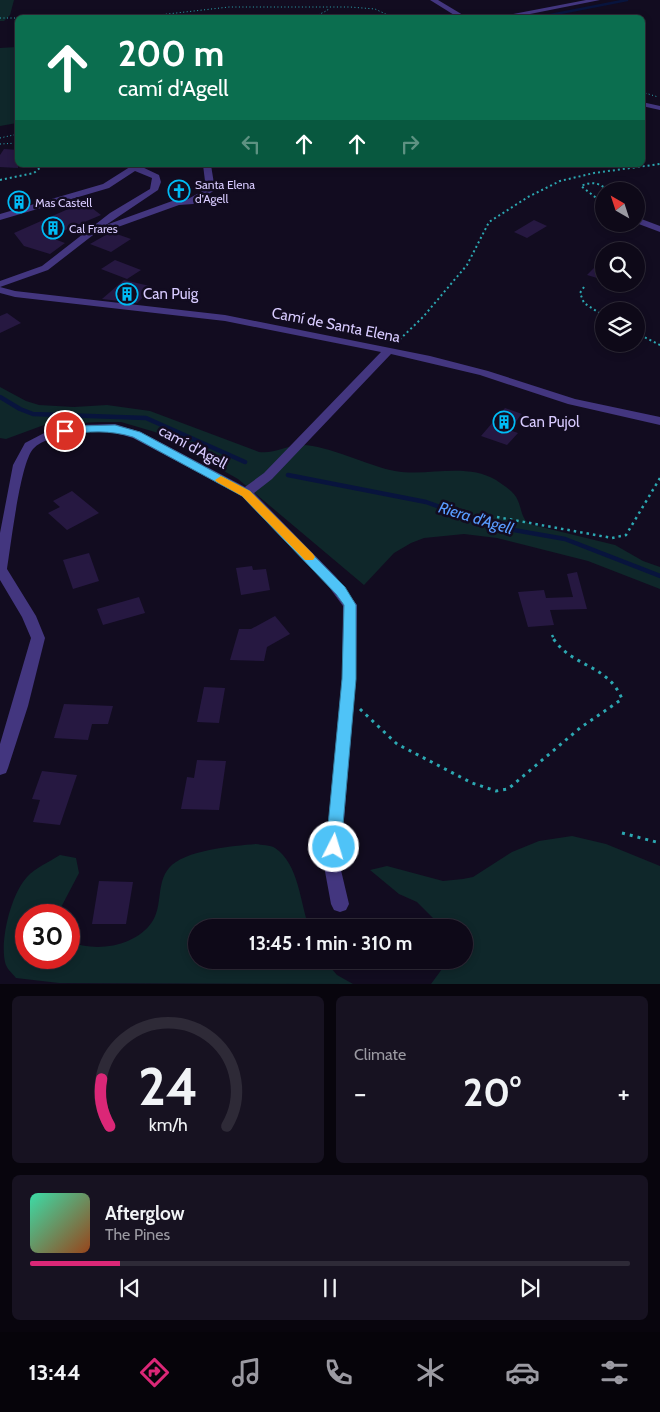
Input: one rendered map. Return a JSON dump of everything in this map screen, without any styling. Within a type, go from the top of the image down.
[{"type":"street","points":[[433,0],[460,15]]},
{"type":"street","points":[[513,15],[597,0]]},
{"type":"street","points":[[645,105],[660,108]]},
{"type":"street","points":[[90,235],[178,202],[190,202],[211,190],[207,167]]},
{"type":"street","points":[[0,217],[106,186],[133,168],[156,177],[157,182],[154,190],[113,215],[90,235],[45,268],[0,284]]},
{"type":"street","points":[[645,223],[660,229]]},
{"type":"street","name":"Camí de Santa Elena","points":[[0,290],[15,294],[226,318],[430,359],[484,373],[572,402],[660,421]]},
{"type":"street","points":[[246,493],[268,476],[388,351]]},
{"type":"street","name":"camí d'Agell","points":[[0,768],[20,706],[38,638],[29,616],[0,569],[6,501],[19,465],[29,446],[50,434],[79,429],[115,428],[137,435],[246,493],[331,580],[350,605],[348,698],[332,866],[340,904]]},
{"type":"path","points":[[159,15],[229,7],[375,9],[388,15]]},
{"type":"path","points":[[318,15],[328,10],[326,8]]},
{"type":"path","points":[[0,18],[15,18]]},
{"type":"path","points":[[645,93],[660,97]]},
{"type":"path","points":[[0,138],[15,135]]},
{"type":"path","points":[[0,144],[15,143]]},
{"type":"path","points":[[645,166],[660,164]]},
{"type":"path","points":[[0,180],[34,173],[41,167]]},
{"type":"path","points":[[388,351],[424,317],[467,265],[489,222],[528,196],[560,181],[594,172],[635,167]]},
{"type":"path","points":[[595,183],[581,186],[595,197]]},
{"type":"path","points":[[584,287],[580,293],[584,303],[595,310]]},
{"type":"path","points":[[645,338],[660,345]]},
{"type":"path","points":[[497,517],[612,538],[626,535],[660,478]]},
{"type":"path","points":[[348,698],[397,744],[472,783],[496,791],[508,790],[580,728],[622,699],[619,688],[604,674],[562,650],[552,635]]},
{"type":"path","points":[[622,833],[660,843]]},
{"type":"green space","points":[[0,0],[14,0],[10,15],[4,21],[0,21]]},
{"type":"green space","points":[[15,47],[15,123],[0,126],[0,48]]},
{"type":"green space","points":[[0,387],[26,401],[39,405],[74,407],[107,405],[150,411],[259,452],[270,452],[300,445],[309,445],[395,471],[459,471],[484,475],[496,480],[514,495],[523,516],[529,524],[615,545],[643,561],[660,567],[660,589],[588,561],[497,538],[464,534],[424,538],[411,543],[394,553],[364,585],[238,479],[155,432],[121,422],[98,422],[44,425],[6,439],[0,438]]},
{"type":"green space","points":[[572,836],[606,844],[660,866],[660,984],[431,984],[442,969],[473,969],[473,919],[434,919],[417,902],[399,894],[370,870],[387,866],[443,881],[463,879],[473,877],[512,852],[539,841]]},
{"type":"green space","points":[[256,844],[269,846],[275,848],[283,855],[294,874],[307,919],[188,919],[188,969],[332,969],[337,975],[353,984],[59,983],[16,978],[7,966],[4,942],[8,918],[16,894],[30,874],[60,855],[76,858],[79,873],[63,904],[15,904],[15,969],[80,969],[80,945],[102,947],[114,945],[125,942],[145,930],[155,916],[165,874],[176,862],[197,853]]},
{"type":"building","points":[[4,149],[15,150],[15,167],[18,168],[0,167],[0,155]]},
{"type":"building","points":[[84,202],[101,215],[49,237],[65,243],[50,254],[24,246],[14,233]]},
{"type":"building","points":[[534,220],[547,226],[527,238],[514,232]]},
{"type":"building","points":[[111,232],[131,239],[111,252],[90,244]]},
{"type":"building","points":[[115,260],[141,270],[127,279],[101,269]]},
{"type":"building","points":[[595,267],[595,277],[587,275]]},
{"type":"building","name":"Can Puig","points":[[124,280],[154,287],[137,303],[102,299]]},
{"type":"building","points":[[7,313],[21,323],[0,333],[0,316]]},
{"type":"building","name":"Can Pujol","points":[[505,408],[522,414],[509,430],[518,433],[507,445],[481,436]]},
{"type":"building","points":[[72,491],[99,513],[67,530],[48,513],[60,507],[53,501]]},
{"type":"building","points":[[89,553],[99,581],[73,589],[63,560]]},
{"type":"building","points":[[252,566],[253,570],[266,569],[270,590],[241,595],[236,568]]},
{"type":"building","points":[[577,572],[587,609],[550,610],[554,625],[528,627],[518,592],[544,590],[546,598],[573,597],[567,574]]},
{"type":"building","points":[[139,597],[145,613],[103,625],[97,609]]},
{"type":"building","points":[[275,616],[290,634],[267,647],[264,661],[230,660],[239,629],[251,629]]},
{"type":"building","points":[[204,687],[225,688],[219,723],[197,722]]},
{"type":"building","points":[[64,704],[113,706],[108,724],[92,724],[88,740],[54,738]]},
{"type":"building","points":[[197,760],[226,761],[219,810],[181,809],[187,777],[194,778]]},
{"type":"building","points":[[42,771],[77,775],[60,825],[33,822],[40,800],[32,799]]},
{"type":"building","points":[[99,881],[133,882],[126,924],[92,924]]},
{"type":"waterway","points":[[550,15],[627,0]]},
{"type":"waterway","name":"Riera d'Agell","points":[[0,397],[20,409],[33,414],[146,418],[245,462]]},
{"type":"waterway","name":"Riera d'Agell","points":[[288,475],[426,502],[496,527],[565,539],[660,576]]},
{"type":"slow traffic","points":[[221,480],[246,493],[309,557]]},
{"type":"place","name":"Santa Elena d'Agell","points":[[179,191]]},
{"type":"place","name":"Mas Castell","points":[[19,202]]},
{"type":"place","name":"Cal Frares","points":[[53,228]]},
{"type":"place","name":"Can Puig","points":[[127,294]]},
{"type":"place","name":"Can Pujol","points":[[504,422]]},
{"type":"route","points":[[65,431],[115,428],[137,435],[246,493],[341,590],[350,605],[349,679],[334,847]]}]
